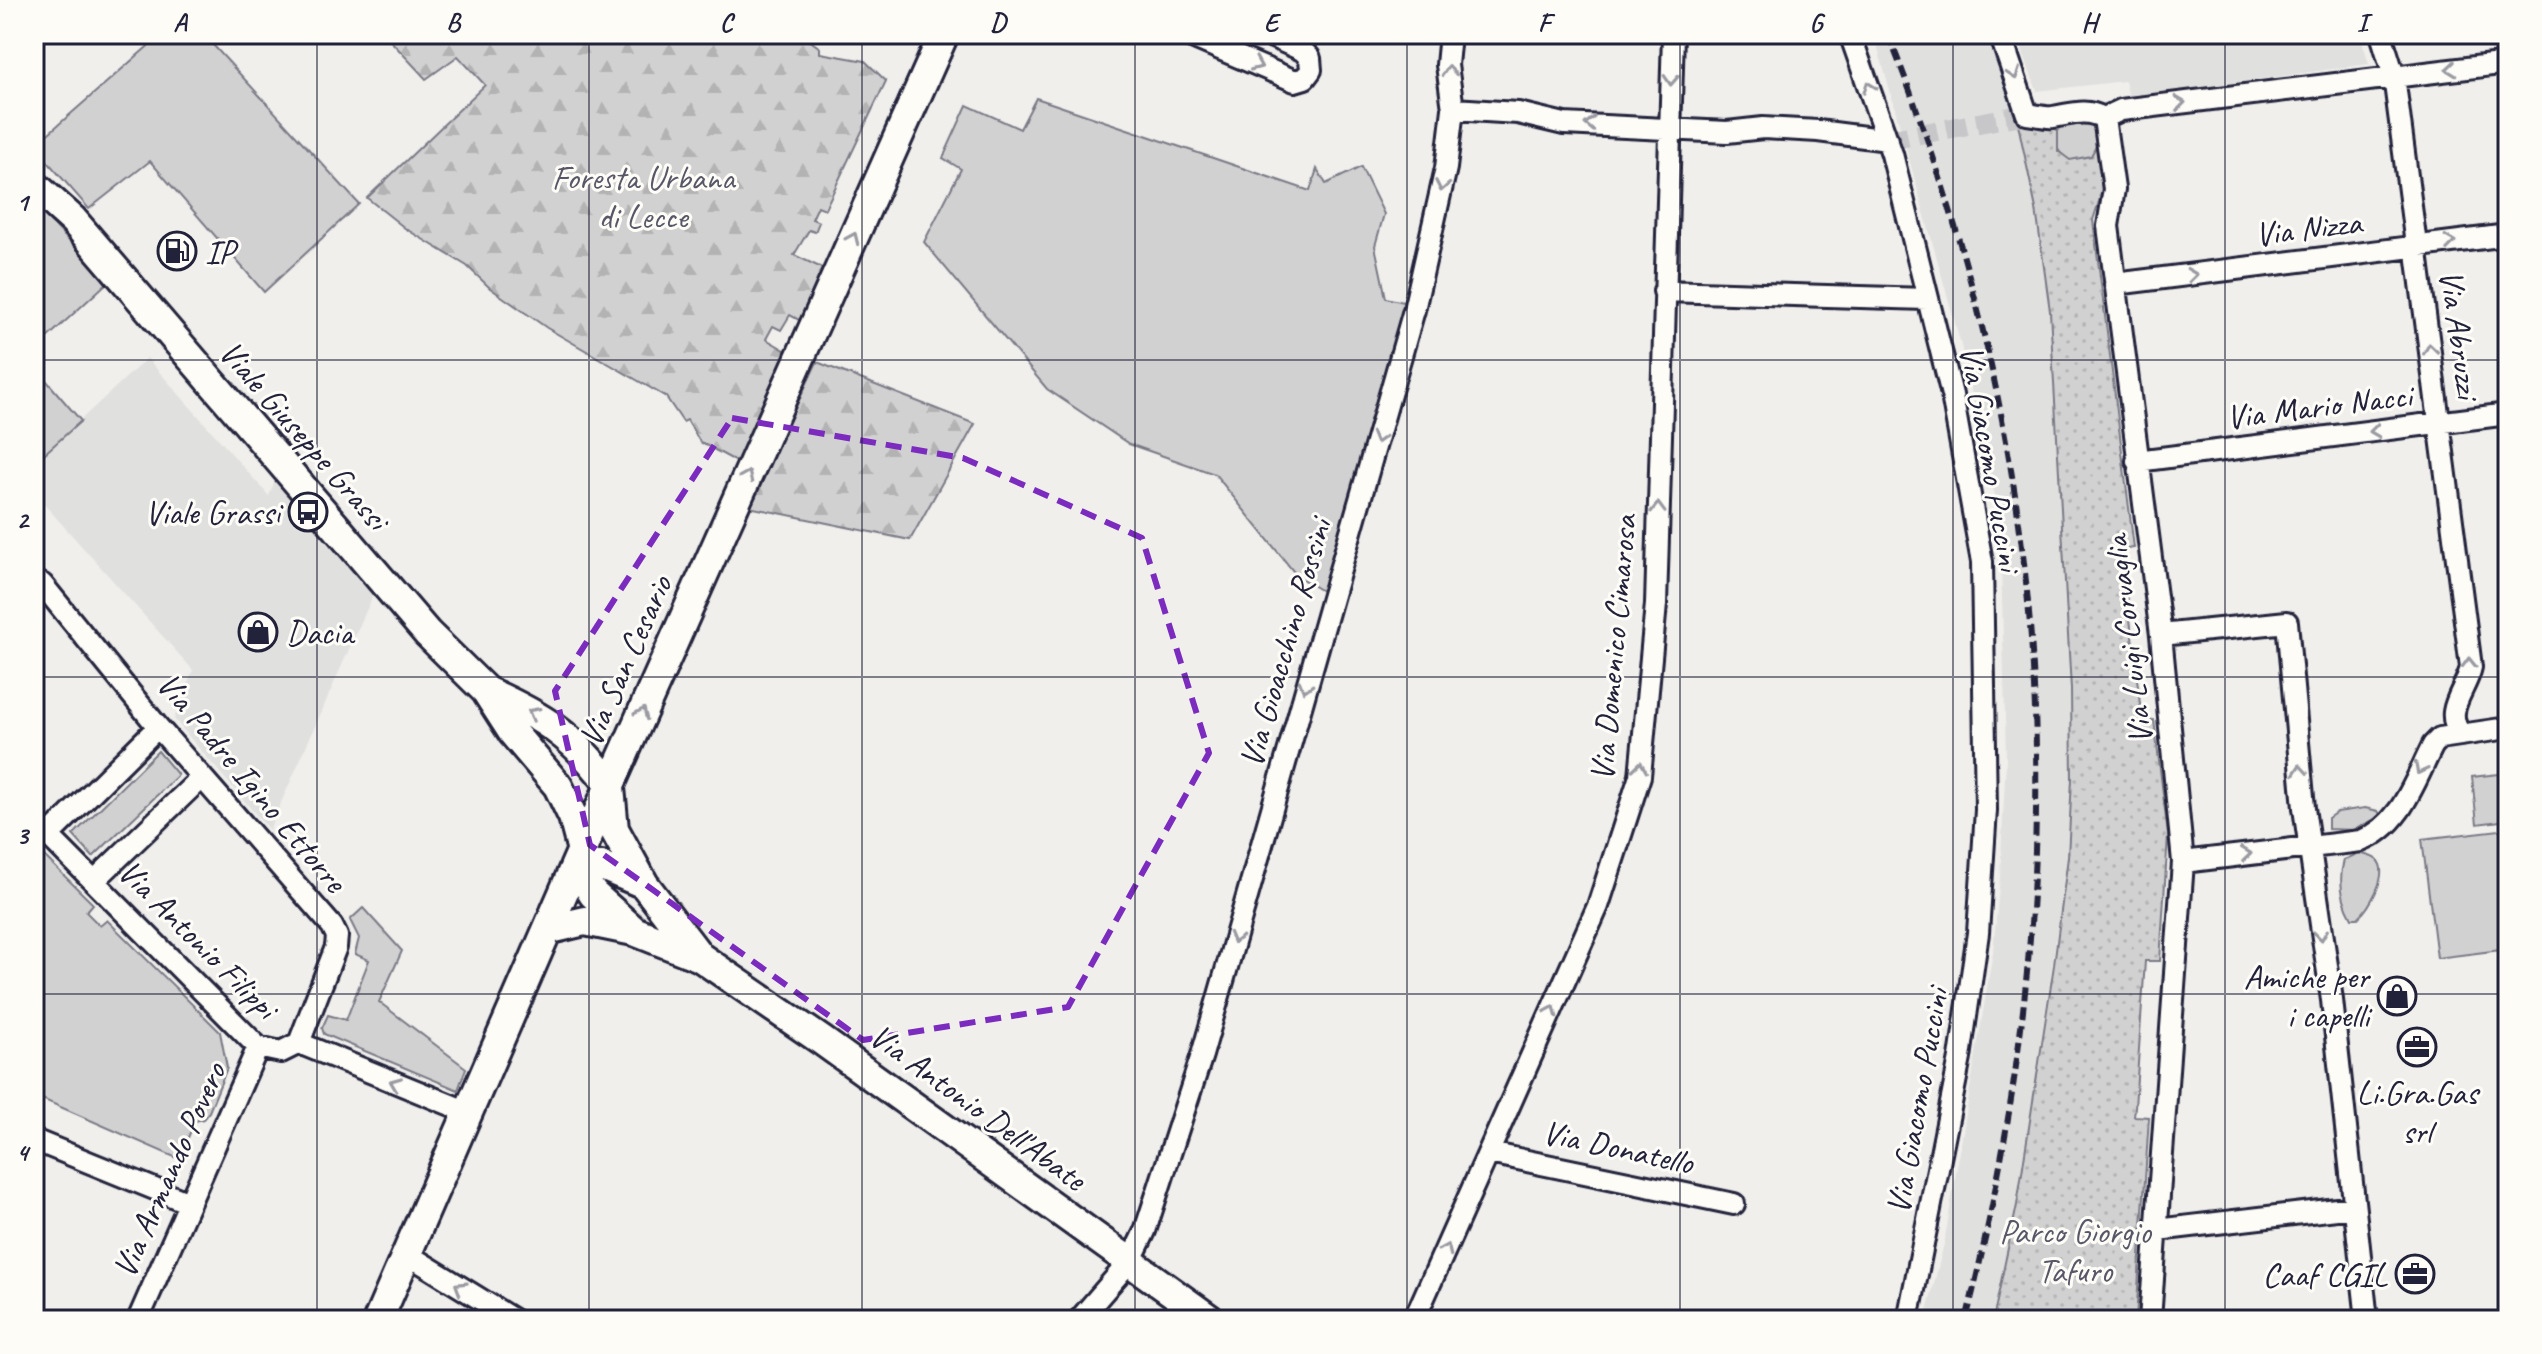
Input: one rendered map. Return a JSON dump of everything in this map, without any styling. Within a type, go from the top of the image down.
[{"type":"main road","name":"Via San Cesario","points":[[378,1320],[610,785],[944,34]]},
{"type":"main road","name":"Viale Giuseppe Grassi","points":[[34,163],[49,180],[73,220]]},
{"type":"main road","name":"Viale Giuseppe Grassi","points":[[34,185],[73,220],[427,633],[486,691],[513,733],[558,786],[573,817],[579,858]]},
{"type":"main road","name":"Viale Giuseppe Grassi","points":[[486,691],[538,714],[568,736],[610,785]]},
{"type":"main road","points":[[558,786],[586,792],[610,785]]},
{"type":"main road","name":"Via Antonio Dell'Abate","points":[[610,785],[614,829],[644,884],[700,957]]},
{"type":"main road","name":"Via Antonio Dell'Abate","points":[[579,858],[644,884]]},
{"type":"main road","name":"Via Antonio Dell'Abate","points":[[579,858],[593,894],[634,931]]},
{"type":"main road","name":"Via Antonio Dell'Abate","points":[[547,930],[585,921],[634,931],[700,957],[1131,1260],[1211,1320]]},
{"type":"street","points":[[1185,34],[1295,81],[1305,78],[1311,70],[1310,58],[1302,50],[1266,34]]},
{"type":"street","name":"Via Gioacchino Rossini","points":[[1079,1320],[1131,1260],[1162,1183],[1202,1055],[1414,310],[1440,197],[1453,109],[1447,65],[1450,34]]},
{"type":"street","name":"Via Domenico Cimarosa","points":[[1414,1320],[1598,906],[1640,776],[1656,604],[1673,34]]},
{"type":"street","name":"Via Giacomo Puccini","points":[[1850,34],[1888,140],[1952,395],[1982,562],[1986,810],[1978,933],[1960,1058],[1908,1320]]},
{"type":"street","points":[[2000,34],[2027,114],[2052,117],[2071,111],[2092,112],[2104,118],[2121,110],[2508,63]]},
{"type":"street","name":"Via Abruzzi","points":[[2381,34],[2394,76],[2471,667],[2468,681],[2453,708],[2453,725],[2461,734]]},
{"type":"street","points":[[1453,109],[1518,113],[1564,124],[1727,132],[1763,128],[1888,140]]},
{"type":"street","name":"Via Luigi Corvaglia","points":[[2104,118],[2114,189],[2108,226],[2161,635],[2183,862],[2150,1320]]},
{"type":"street","name":"Via Nizza","points":[[2115,284],[2508,235]]},
{"type":"street","points":[[1664,291],[1927,299]]},
{"type":"street","name":"Via Mario Nacci","points":[[2137,461],[2508,414]]},
{"type":"street","name":"Via Padre Igino Ettorre","points":[[38,583],[158,727],[332,926],[337,936],[299,1043]]},
{"type":"street","points":[[2161,635],[2287,622],[2308,847],[2332,1000],[2367,1320]]},
{"type":"street","points":[[41,828],[158,727]]},
{"type":"street","points":[[2183,862],[2361,841],[2380,834],[2394,820],[2433,745],[2440,738],[2508,728]]},
{"type":"street","points":[[94,881],[202,777]]},
{"type":"street","name":"Via Antonio Filippi","points":[[41,828],[258,1047],[281,1052],[299,1043],[468,1112]]},
{"type":"street","name":"Via Armando Povero","points":[[138,1320],[258,1047]]},
{"type":"street","points":[[37,1140],[189,1203]]},
{"type":"street","name":"Via Donatello","points":[[1489,1153],[1734,1204]]},
{"type":"street","points":[[2157,1230],[2354,1207]]},
{"type":"street","points":[[407,1254],[514,1320]]},
{"type":"highlighted area","points":[[732,418],[963,458],[1142,538],[1209,753],[1068,1007],[863,1040],[590,845],[555,691]]},
{"type":"shaded area","points":[[1874,34],[1989,34],[2018,124],[2036,209],[2050,311],[2071,689],[2072,779],[2068,857],[2017,1205],[1993,1320],[1925,1320],[1944,1244],[1993,952],[2006,759],[2000,518],[1960,341]]},
{"type":"shaded area","points":[[2016,34],[2360,34],[2369,64],[2129,97],[2125,81],[2037,91]]},
{"type":"shaded area","name":"Dacia","points":[[147,358],[269,496],[275,480],[327,544],[374,593],[269,830],[174,719],[193,670],[34,493],[34,463]]},
{"type":"green space","points":[[162,34],[203,34],[359,204],[264,292],[150,161],[89,209],[34,146]]},
{"type":"green space","name":"Foresta Urbana di Lecce","points":[[369,34],[801,34],[820,48],[820,53],[865,61],[886,81],[825,209],[818,206],[812,219],[819,222],[815,232],[809,230],[794,255],[824,269],[801,321],[790,315],[781,330],[773,326],[766,339],[788,352],[739,463],[700,442],[687,420],[683,422],[666,397],[547,328],[490,288],[467,266],[406,229],[367,198],[485,85],[458,56],[426,79],[389,39]]},
{"type":"green space","points":[[1036,98],[1310,191],[1317,169],[1326,184],[1361,167],[1384,214],[1375,246],[1386,298],[1408,303],[1322,591],[1297,576],[1215,474],[1129,444],[1047,389],[924,242],[961,169],[943,158],[967,105],[1020,129]]},
{"type":"green space","points":[[2077,119],[2092,125],[2098,140],[2092,155],[2077,161],[2062,155],[2056,140],[2062,125]]},
{"type":"green space","name":"Parco Giorgio Tafuro","points":[[2035,121],[2058,130],[2058,151],[2070,160],[2091,156],[2098,142],[2102,192],[2093,220],[2134,548],[2122,550],[2142,721],[2154,720],[2168,835],[2160,961],[2145,961],[2134,1116],[2149,1117],[2136,1320],[1993,1320],[2017,1205],[2054,965],[2068,857],[2072,779],[2071,689],[2050,311],[2036,209],[2018,124]]},
{"type":"green space","points":[[34,204],[108,282],[34,350]]},
{"type":"green space","points":[[817,362],[975,424],[910,540],[749,507]]},
{"type":"green space","points":[[34,366],[81,421],[34,463]]},
{"type":"green space","points":[[158,751],[178,775],[93,857],[73,835]]},
{"type":"green space","points":[[2508,773],[2508,820],[2477,824],[2472,777]]},
{"type":"green space","points":[[2365,808],[2378,811],[2381,816],[2354,830],[2328,829],[2328,818],[2337,812]]},
{"type":"green space","points":[[2508,829],[2508,949],[2437,958],[2422,839]]},
{"type":"green space","points":[[34,846],[93,904],[86,912],[100,926],[107,920],[220,1032],[227,1068],[209,1112],[203,1119],[195,1121],[179,1159],[40,1098],[34,1110]]},
{"type":"green space","points":[[2359,853],[2377,860],[2381,874],[2367,907],[2358,918],[2352,918],[2343,897],[2341,875],[2344,860]]},
{"type":"green space","points":[[363,908],[402,951],[379,1002],[466,1068],[458,1090],[324,1034],[322,1028],[328,1015],[346,1020],[369,960],[355,954],[359,938],[350,920]]},
{"type":"tunnel","points":[[1888,140],[2027,114]]},
{"type":"railway","points":[[1888,34],[1945,194],[1988,353],[2017,511],[2033,670],[2036,830],[2025,991],[2002,1154],[1966,1320]]},
{"type":"place","name":"IP","points":[[177,251]]},
{"type":"place","name":"Viale Grassi","points":[[308,512]]},
{"type":"place","name":"Dacia","points":[[258,632]]},
{"type":"place","name":"Amiche per i capelli","points":[[2397,996]]},
{"type":"place","name":"Li.Gra.Gas srl","points":[[2417,1047]]},
{"type":"place","name":"Caaf CGIL","points":[[2415,1274]]}]
